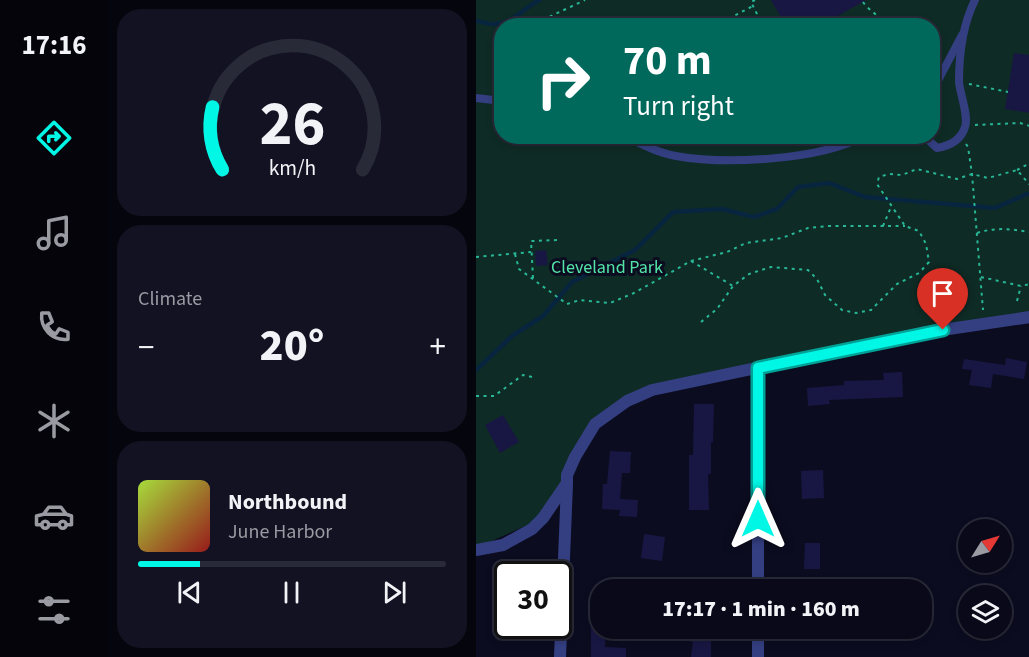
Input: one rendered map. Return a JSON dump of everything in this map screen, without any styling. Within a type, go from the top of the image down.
[{"type":"street","points":[[560,657],[567,475],[594,424],[627,401],[652,390],[922,333],[1030,317]]},
{"type":"street","points":[[758,368],[758,579]]},
{"type":"street","points":[[476,550],[503,545],[532,529],[543,518],[567,483]]},
{"type":"street","points":[[758,639],[758,657]]},
{"type":"lane","points":[[940,77],[964,31],[975,0]]},
{"type":"lane","points":[[933,144],[937,148],[947,146],[960,137],[966,125],[959,82],[964,31]]},
{"type":"lane","points":[[476,98],[494,100]]},
{"type":"lane","points":[[644,144],[675,156],[712,160],[778,157],[829,151],[845,144]]},
{"type":"path","points":[[548,18],[585,0]]},
{"type":"path","points":[[755,0],[751,2],[759,18]]},
{"type":"path","points":[[863,2],[868,10],[879,18]]},
{"type":"path","points":[[730,18],[753,6]]},
{"type":"path","points":[[966,125],[1020,123],[1030,126]]},
{"type":"path","points":[[960,137],[968,147],[972,174],[984,324]]},
{"type":"path","points":[[905,226],[877,184],[879,177],[889,174],[902,175],[917,169],[957,179],[972,174],[988,178],[1017,170],[1030,163]]},
{"type":"path","points":[[1017,170],[1030,185]]},
{"type":"path","points":[[883,226],[891,207]]},
{"type":"path","points":[[515,254],[519,269],[567,304],[580,300],[610,303],[635,293],[691,261],[727,252],[746,243],[782,238],[808,228],[905,226],[919,231],[926,244],[929,262],[919,273],[897,284],[871,310],[856,314],[842,310],[826,296],[817,279],[808,270],[771,267],[749,274],[733,286],[717,309],[701,322]]},
{"type":"path","points":[[977,233],[989,229],[1030,232]]},
{"type":"path","points":[[534,280],[531,241],[560,240]]},
{"type":"path","points":[[476,257],[531,252]]},
{"type":"path","points":[[691,261],[733,286]]},
{"type":"path","points":[[981,277],[1021,286],[1030,284]]},
{"type":"path","points":[[1017,301],[1021,286]]},
{"type":"path","points":[[476,396],[494,396],[523,375],[532,378]]},
{"type":"green space","name":"Cleveland Park","points":[[476,0],[1029,0],[1029,318],[652,390],[594,424],[543,518],[476,548]]},
{"type":"building","points":[[771,0],[866,0],[834,18],[781,18]]},
{"type":"building","points":[[1014,53],[1030,55],[1030,113],[1005,109]]},
{"type":"building","points":[[546,250],[548,265],[536,266],[535,251]]},
{"type":"building","points":[[1006,358],[1027,362],[1024,379],[993,374],[991,388],[969,385],[972,370],[962,369],[964,359],[1005,365]]},
{"type":"building","points":[[902,372],[903,397],[829,400],[830,404],[808,406],[807,388],[844,385],[844,381],[884,380],[883,373]]},
{"type":"building","points":[[694,404],[714,404],[711,474],[708,474],[709,510],[689,510],[689,455],[693,455]]},
{"type":"building","points":[[503,415],[519,442],[500,453],[485,425]]},
{"type":"building","points":[[610,451],[631,452],[630,473],[622,473],[620,499],[638,500],[637,517],[619,516],[620,510],[602,509],[603,484],[607,484]]},
{"type":"building","points":[[823,470],[824,498],[802,499],[801,471]]},
{"type":"building","points":[[644,534],[665,537],[662,561],[641,558]]},
{"type":"building","points":[[805,543],[820,543],[820,569],[804,569]]},
{"type":"building","points":[[591,639],[605,639],[605,647],[626,648],[626,657],[591,657]]},
{"type":"building","points":[[691,639],[711,639],[711,657],[691,657],[693,642]]},
{"type":"waterway","points":[[513,18],[540,0]]},
{"type":"waterway","points":[[476,21],[494,24]]},
{"type":"waterway","points":[[476,370],[512,336],[543,316],[572,282],[635,250],[673,212],[722,209],[754,217],[777,209],[798,187],[829,183],[865,197],[995,208],[1027,194]]},
{"type":"route","points":[[758,519],[758,368],[943,330]]}]
